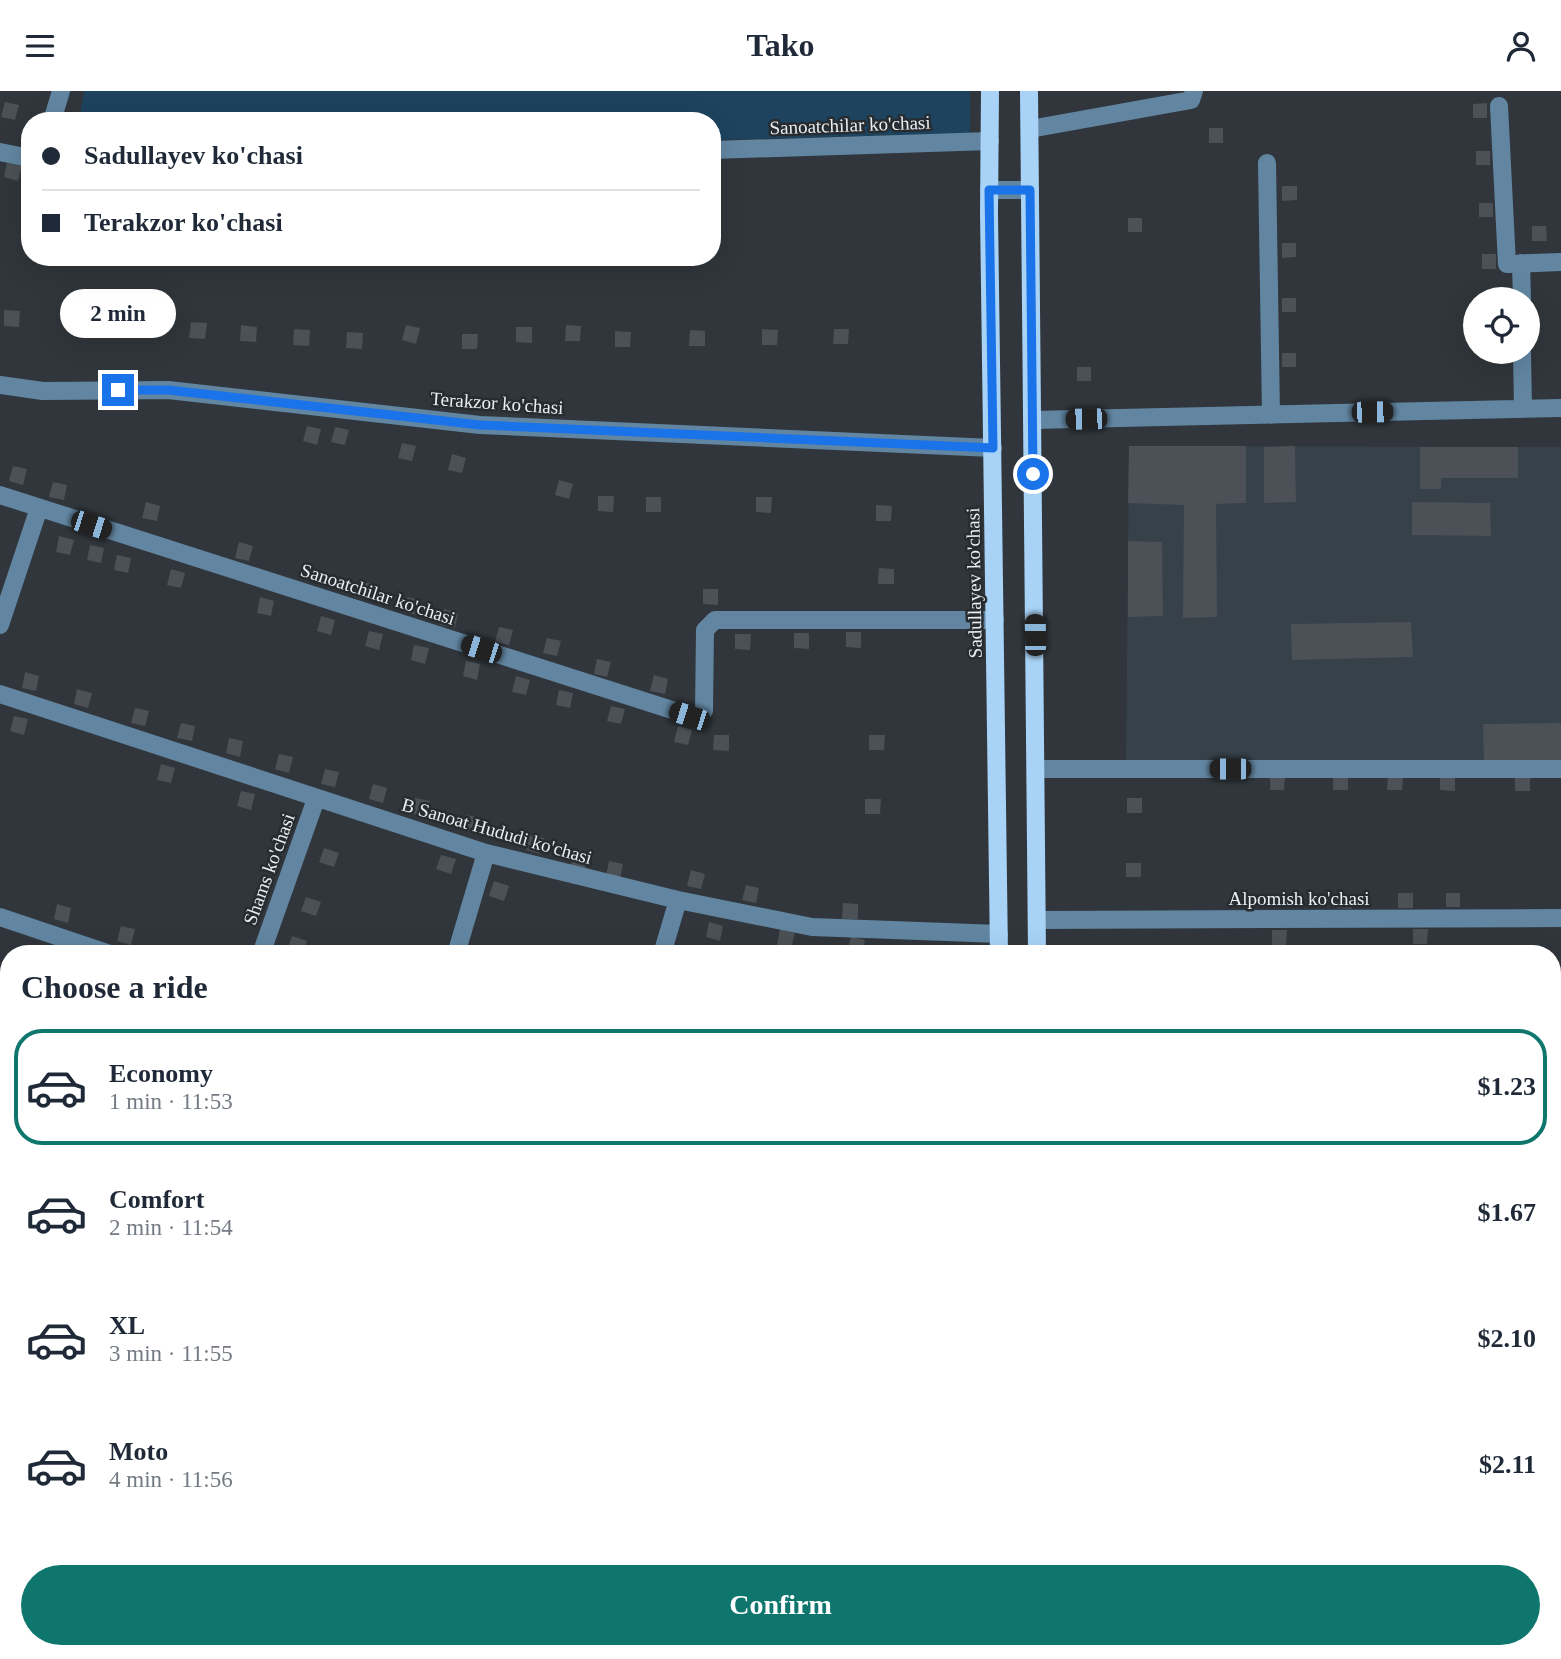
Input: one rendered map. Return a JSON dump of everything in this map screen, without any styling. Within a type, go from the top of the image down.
[{"type":"main road","name":"Sadullayev ko'chasi","points":[[990,91],[989,213],[999,945]]},
{"type":"main road","points":[[1029,91],[1037,945]]},
{"type":"street","points":[[55,112],[61,91]]},
{"type":"street","points":[[1030,129],[1191,100],[1194,91]]},
{"type":"street","points":[[1499,106],[1507,264],[1561,262]]},
{"type":"street","name":"Sanoatchilar ko'chasi","points":[[721,151],[990,141]]},
{"type":"street","points":[[0,152],[21,156]]},
{"type":"street","points":[[1267,163],[1271,415]]},
{"type":"street","points":[[989,190],[1030,190]]},
{"type":"street","points":[[1521,263],[1521,287]]},
{"type":"street","points":[[1522,364],[1523,409]]},
{"type":"street","name":"Terakzor ko'chasi","points":[[0,385],[43,391],[168,390],[480,425],[993,448]]},
{"type":"street","points":[[1033,420],[1561,408]]},
{"type":"street","name":"Sanoatchilar ko'chasi","points":[[0,495],[694,716],[699,716],[704,711],[705,630],[715,620],[995,620]]},
{"type":"street","points":[[0,625],[39,508]]},
{"type":"street","name":"B Sanoat Hududi ko'chasi","points":[[0,694],[486,853],[678,900],[812,926],[999,934]]},
{"type":"street","points":[[1037,769],[1561,769]]},
{"type":"street","name":"Shams ko'chasi","points":[[264,945],[316,799]]},
{"type":"street","points":[[459,945],[486,853]]},
{"type":"street","points":[[666,945],[678,900]]},
{"type":"street","points":[[0,917],[83,945]]},
{"type":"street","name":"Alpomish ko'chasi","points":[[1037,920],[1561,918]]},
{"type":"shaded area","points":[[84,91],[970,91],[970,133],[721,140],[721,112],[80,112]]},
{"type":"shaded area","points":[[1129,446],[1561,447],[1561,762],[1126,761]]},
{"type":"building","points":[[5,102],[19,105],[15,120],[1,117]]},
{"type":"building","points":[[1487,103],[1487,118],[1473,118],[1473,104]]},
{"type":"building","points":[[1209,128],[1223,128],[1223,143],[1209,143]]},
{"type":"building","points":[[1476,151],[1490,151],[1490,165],[1476,165]]},
{"type":"building","points":[[7,162],[21,165],[18,181],[4,177]]},
{"type":"building","points":[[1282,186],[1297,186],[1297,200],[1282,201]]},
{"type":"building","points":[[1479,203],[1493,203],[1493,217],[1479,217]]},
{"type":"building","points":[[1128,218],[1142,218],[1142,232],[1128,232]]},
{"type":"building","points":[[1532,226],[1546,226],[1547,241],[1532,241]]},
{"type":"building","points":[[1282,243],[1296,243],[1296,257],[1282,258]]},
{"type":"building","points":[[1482,254],[1496,254],[1496,269],[1482,269]]},
{"type":"building","points":[[1282,298],[1296,298],[1296,312],[1282,312]]},
{"type":"building","points":[[4,310],[20,311],[19,327],[4,326]]},
{"type":"building","points":[[75,315],[91,316],[90,332],[74,331]]},
{"type":"building","points":[[127,318],[143,319],[142,335],[126,334]]},
{"type":"building","points":[[191,322],[207,323],[205,339],[189,338]]},
{"type":"building","points":[[241,325],[257,327],[256,342],[240,341]]},
{"type":"building","points":[[406,325],[420,328],[416,344],[402,340]]},
{"type":"building","points":[[566,325],[581,326],[580,341],[565,341]]},
{"type":"building","points":[[516,327],[532,327],[532,343],[516,342]]},
{"type":"building","points":[[294,329],[310,330],[309,346],[293,345]]},
{"type":"building","points":[[762,329],[778,330],[777,345],[762,345]]},
{"type":"building","points":[[834,329],[849,329],[848,344],[833,344]]},
{"type":"building","points":[[690,330],[705,331],[705,346],[689,346]]},
{"type":"building","points":[[615,331],[631,332],[630,347],[615,347]]},
{"type":"building","points":[[347,332],[363,333],[362,349],[346,348]]},
{"type":"building","points":[[462,334],[478,334],[477,349],[462,349]]},
{"type":"building","points":[[1282,353],[1296,353],[1296,367],[1282,367]]},
{"type":"building","points":[[1077,367],[1091,367],[1091,381],[1077,381]]},
{"type":"building","points":[[307,426],[321,429],[317,445],[303,441]]},
{"type":"building","points":[[335,427],[349,430],[345,445],[331,442]]},
{"type":"building","points":[[402,443],[416,446],[412,461],[398,458]]},
{"type":"building","points":[[1129,446],[1246,446],[1246,503],[1216,504],[1217,617],[1183,618],[1184,505],[1128,503]]},
{"type":"building","points":[[1295,446],[1296,502],[1264,503],[1264,447]]},
{"type":"building","points":[[1420,447],[1518,447],[1518,478],[1441,478],[1441,489],[1420,489]]},
{"type":"building","points":[[452,454],[466,458],[462,473],[448,470]]},
{"type":"building","points":[[13,466],[27,469],[23,485],[9,481]]},
{"type":"building","points":[[559,480],[573,484],[569,499],[555,495]]},
{"type":"building","points":[[53,482],[67,485],[64,500],[49,497]]},
{"type":"building","points":[[598,496],[614,496],[613,512],[598,511]]},
{"type":"building","points":[[646,497],[661,497],[661,512],[646,512]]},
{"type":"building","points":[[756,497],[772,497],[771,513],[756,512]]},
{"type":"building","points":[[146,502],[160,506],[157,521],[142,518]]},
{"type":"building","points":[[1412,502],[1490,503],[1491,536],[1412,535]]},
{"type":"building","points":[[876,505],[892,506],[891,521],[876,521]]},
{"type":"building","points":[[59,536],[74,540],[70,555],[56,552]]},
{"type":"building","points":[[1128,541],[1162,542],[1163,616],[1128,617]]},
{"type":"building","points":[[239,542],[253,546],[249,561],[235,558]]},
{"type":"building","points":[[90,545],[104,548],[101,563],[87,560]]},
{"type":"building","points":[[117,555],[131,558],[128,573],[114,570]]},
{"type":"building","points":[[879,568],[894,569],[894,584],[878,584]]},
{"type":"building","points":[[171,569],[185,573],[181,588],[167,585]]},
{"type":"building","points":[[358,581],[372,584],[368,600],[354,596]]},
{"type":"building","points":[[703,589],[718,589],[718,605],[703,604]]},
{"type":"building","points":[[260,597],[274,601],[271,616],[257,613]]},
{"type":"building","points":[[407,597],[421,600],[417,615],[403,612]]},
{"type":"building","points":[[444,609],[458,613],[455,628],[440,625]]},
{"type":"building","points":[[321,616],[335,620],[331,635],[317,631]]},
{"type":"building","points":[[1411,622],[1413,657],[1292,660],[1291,624]]},
{"type":"building","points":[[499,627],[513,630],[509,645],[495,642]]},
{"type":"building","points":[[369,631],[383,634],[379,650],[365,646]]},
{"type":"building","points":[[846,632],[861,632],[861,648],[846,647]]},
{"type":"building","points":[[794,633],[809,633],[809,649],[794,648]]},
{"type":"building","points":[[735,634],[751,634],[750,650],[735,649]]},
{"type":"building","points":[[547,638],[561,641],[557,656],[543,653]]},
{"type":"building","points":[[414,645],[429,648],[425,664],[411,660]]},
{"type":"building","points":[[597,659],[611,662],[607,677],[594,674]]},
{"type":"building","points":[[466,661],[480,664],[477,680],[463,676]]},
{"type":"building","points":[[25,672],[39,676],[36,691],[22,688]]},
{"type":"building","points":[[654,675],[668,679],[665,694],[650,691]]},
{"type":"building","points":[[516,676],[530,680],[526,695],[512,692]]},
{"type":"building","points":[[77,689],[92,693],[88,708],[74,704]]},
{"type":"building","points":[[559,690],[573,693],[570,708],[556,705]]},
{"type":"building","points":[[611,706],[625,709],[621,724],[607,721]]},
{"type":"building","points":[[135,708],[149,711],[145,726],[131,723]]},
{"type":"building","points":[[14,716],[28,719],[24,735],[10,731]]},
{"type":"building","points":[[181,723],[195,726],[192,741],[177,738]]},
{"type":"building","points":[[1561,723],[1561,762],[1484,763],[1483,724]]},
{"type":"building","points":[[678,726],[692,730],[688,745],[674,742]]},
{"type":"building","points":[[714,735],[729,735],[729,751],[713,750]]},
{"type":"building","points":[[869,735],[885,735],[884,750],[869,750]]},
{"type":"building","points":[[229,738],[243,741],[240,757],[226,753]]},
{"type":"building","points":[[279,754],[293,757],[289,773],[275,769]]},
{"type":"building","points":[[161,764],[175,768],[171,783],[157,780]]},
{"type":"building","points":[[325,769],[339,772],[335,787],[321,784]]},
{"type":"building","points":[[1270,775],[1285,775],[1284,790],[1270,790]]},
{"type":"building","points":[[1333,775],[1348,776],[1348,790],[1333,790]]},
{"type":"building","points":[[1388,775],[1403,776],[1402,790],[1387,790]]},
{"type":"building","points":[[1440,776],[1455,776],[1455,791],[1440,790]]},
{"type":"building","points":[[1515,776],[1530,776],[1530,791],[1515,791]]},
{"type":"building","points":[[373,784],[387,788],[383,803],[369,799]]},
{"type":"building","points":[[241,791],[255,794],[251,810],[237,806]]},
{"type":"building","points":[[415,798],[430,801],[426,817],[412,813]]},
{"type":"building","points":[[1127,798],[1142,798],[1142,813],[1127,813]]},
{"type":"building","points":[[865,799],[881,799],[880,814],[865,814]]},
{"type":"building","points":[[467,815],[481,818],[477,833],[463,830]]},
{"type":"building","points":[[529,835],[544,838],[540,854],[526,850]]},
{"type":"building","points":[[324,848],[339,853],[334,867],[319,862]]},
{"type":"building","points":[[575,849],[589,853],[585,868],[571,865]]},
{"type":"building","points":[[441,855],[456,859],[451,874],[436,869]]},
{"type":"building","points":[[609,861],[623,864],[620,879],[606,876]]},
{"type":"building","points":[[1126,863],[1141,863],[1141,877],[1126,877]]},
{"type":"building","points":[[691,870],[705,874],[701,889],[687,886]]},
{"type":"building","points":[[494,881],[509,886],[504,901],[489,896]]},
{"type":"building","points":[[746,885],[759,888],[756,903],[742,900]]},
{"type":"building","points":[[1398,893],[1413,893],[1413,908],[1398,908]]},
{"type":"building","points":[[1446,893],[1460,893],[1460,907],[1446,907]]},
{"type":"building","points":[[1337,894],[1352,894],[1352,909],[1337,908]]},
{"type":"building","points":[[306,897],[321,902],[316,916],[301,911]]},
{"type":"building","points":[[843,903],[858,904],[858,919],[842,919]]},
{"type":"building","points":[[57,904],[71,908],[68,923],[54,919]]},
{"type":"building","points":[[709,922],[723,926],[720,941],[706,937]]},
{"type":"building","points":[[121,926],[135,929],[131,945],[117,941]]},
{"type":"building","points":[[780,929],[795,933],[792,945],[777,945]]},
{"type":"building","points":[[1413,929],[1428,929],[1427,944],[1413,944]]},
{"type":"building","points":[[1272,930],[1287,930],[1286,945],[1272,945]]},
{"type":"building","points":[[292,936],[307,941],[305,945],[289,945]]},
{"type":"building","points":[[851,936],[865,940],[864,945],[849,945]]},
{"type":"route","points":[[118,390],[168,390],[480,425],[993,448],[989,190],[1030,190],[1033,474]]}]
